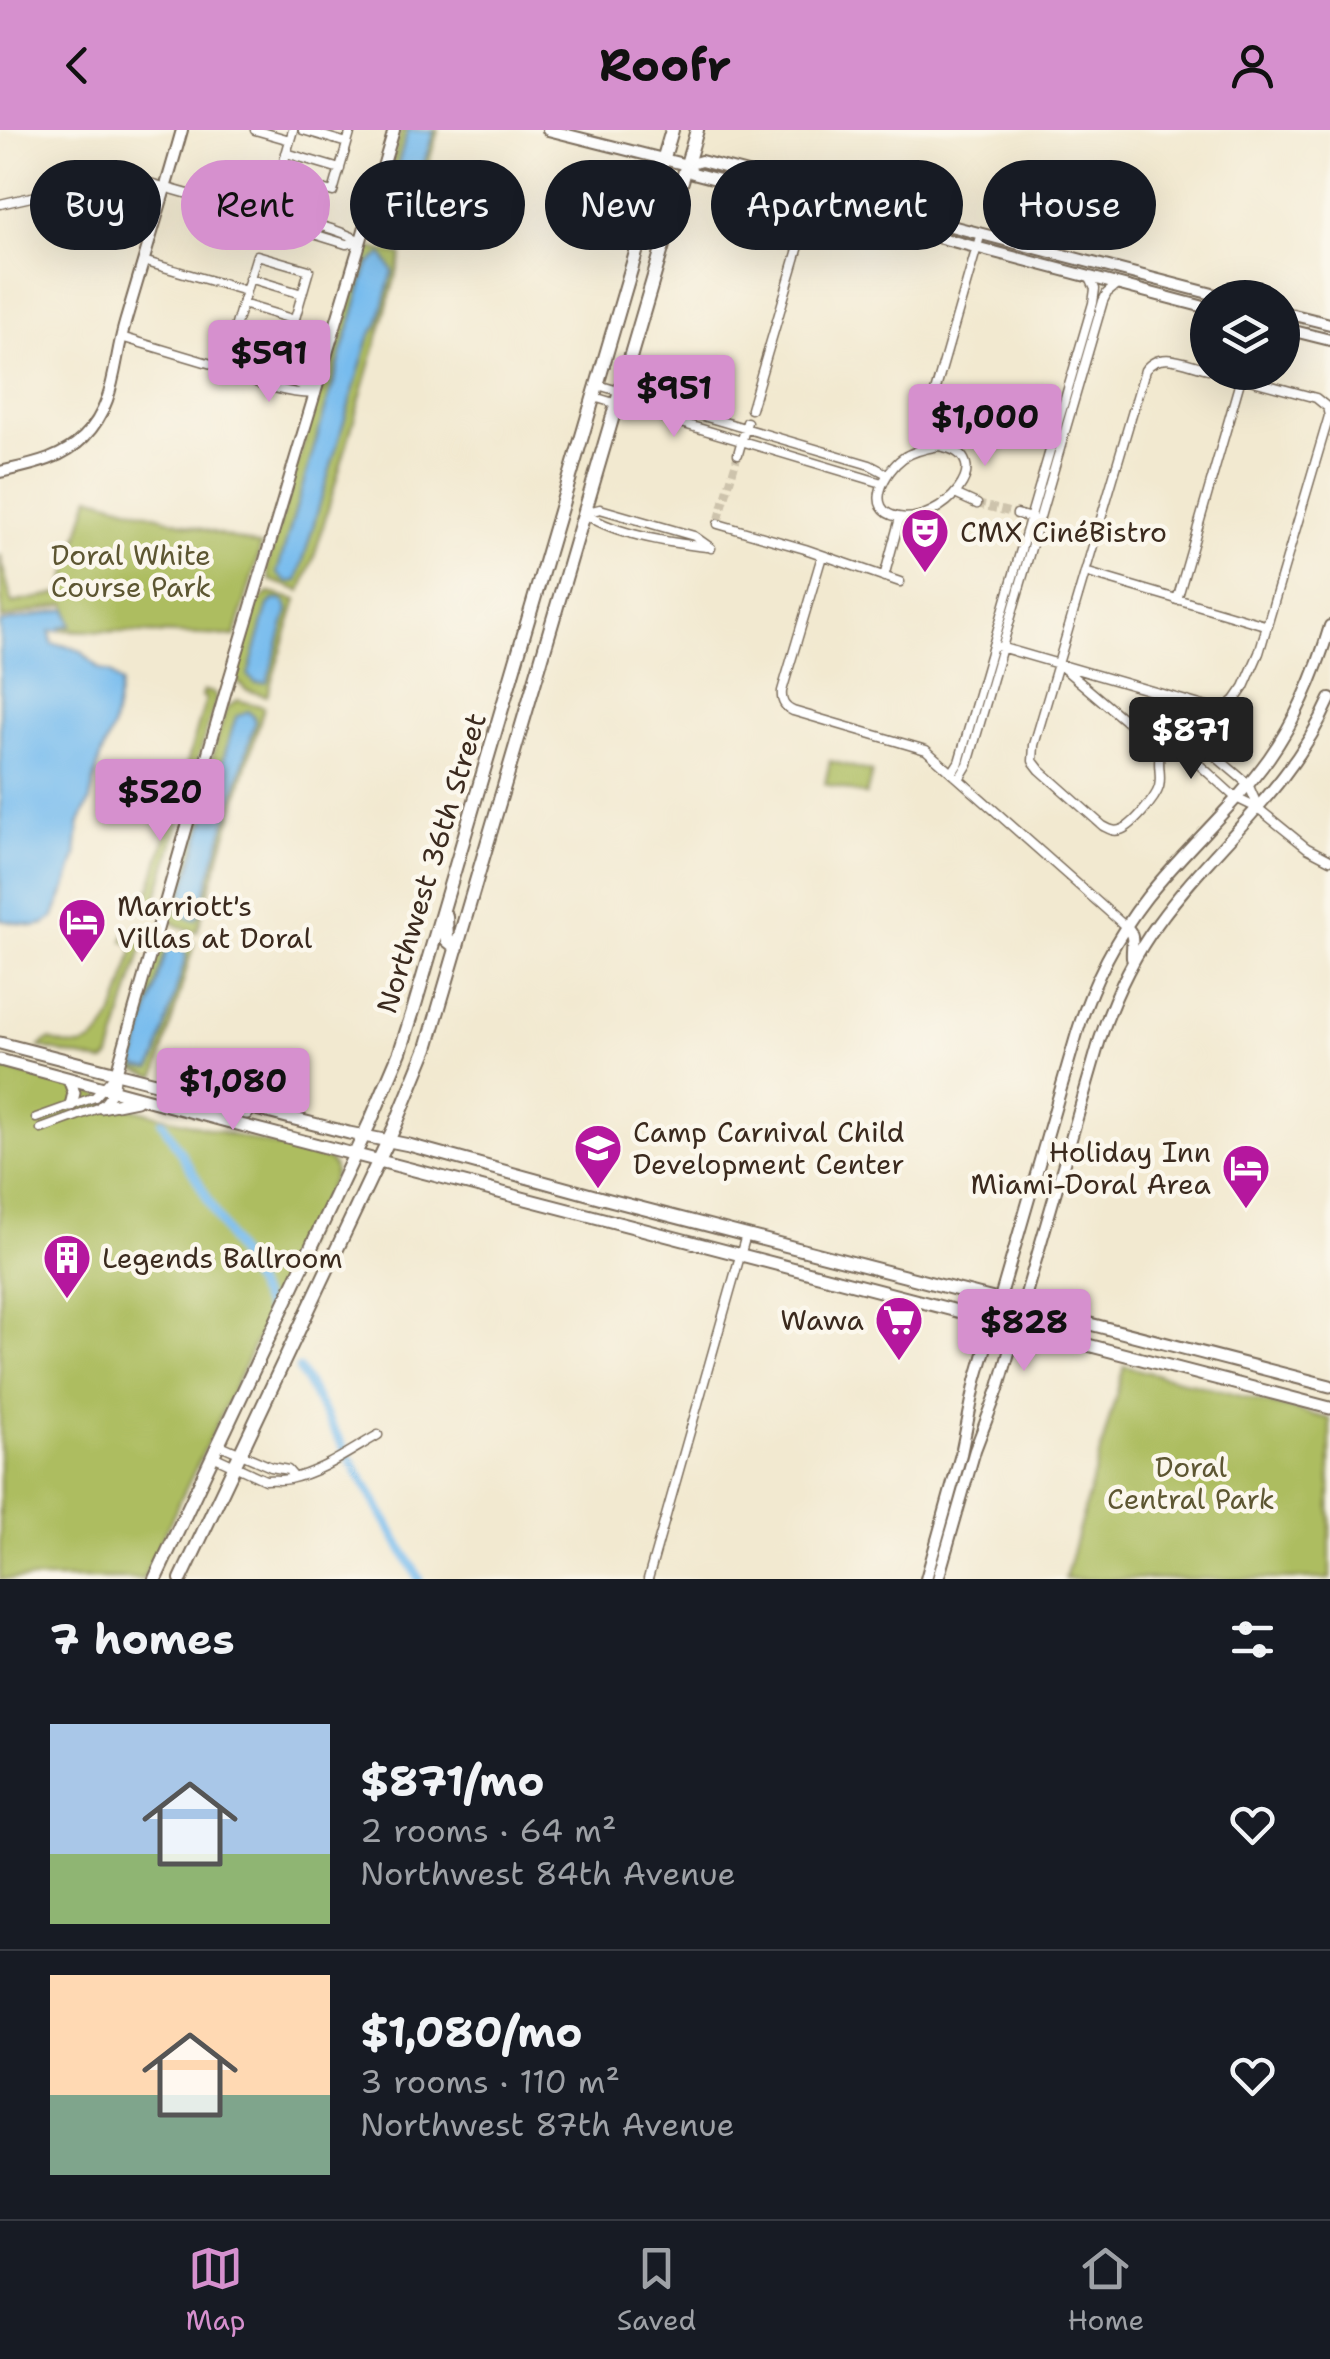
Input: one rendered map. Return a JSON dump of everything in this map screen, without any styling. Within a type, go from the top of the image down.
[{"type":"main road","name":"Northwest 36th Street","points":[[155,1579],[364,1136],[404,1042],[672,130]]},
{"type":"main road","name":"Northwest 36th Street","points":[[688,160],[697,130]]},
{"type":"main road","name":"Northwest 36th Street","points":[[181,1579],[388,1140],[427,1048],[661,250]]},
{"type":"main road","points":[[562,507],[584,513]]},
{"type":"main road","points":[[521,647],[543,654]]},
{"type":"main road","points":[[445,905],[447,940],[457,948]]},
{"type":"main road","points":[[0,1043],[1330,1386]]},
{"type":"main road","points":[[0,1060],[1330,1408]]},
{"type":"main road","points":[[70,1079],[74,1093],[70,1105]]},
{"type":"main road","points":[[102,1107],[143,1100]]},
{"type":"main road","points":[[197,1114],[223,1109],[245,1114],[255,1109]]},
{"type":"main road","points":[[618,1223],[624,1203]]},
{"type":"main road","points":[[309,1253],[308,1273],[315,1295]]},
{"type":"main road","points":[[295,1281],[302,1292],[305,1316]]},
{"type":"main road","points":[[1239,1384],[1245,1364]]},
{"type":"street","points":[[0,472],[57,456],[84,438],[99,419],[114,378],[120,337],[182,130]]},
{"type":"street","points":[[255,130],[292,135],[280,178],[333,192],[351,130]]},
{"type":"street","points":[[303,130],[347,143]]},
{"type":"street","points":[[385,160],[394,130]]},
{"type":"street","points":[[548,130],[668,160]]},
{"type":"street","points":[[286,154],[340,169]]},
{"type":"street","points":[[0,204],[125,176],[350,243]]},
{"type":"street","points":[[963,228],[1190,288]]},
{"type":"street","points":[[926,448],[927,420],[981,233]]},
{"type":"street","points":[[963,244],[1190,303]]},
{"type":"street","points":[[41,1129],[102,1107],[116,1074],[358,250]]},
{"type":"street","points":[[751,409],[798,250]]},
{"type":"street","points":[[256,255],[309,270],[288,343],[235,328],[246,291],[256,255]]},
{"type":"street","points":[[143,261],[246,291]]},
{"type":"street","points":[[250,278],[302,294]]},
{"type":"street","points":[[1071,395],[1093,303],[1095,289],[1090,278]]},
{"type":"street","points":[[955,776],[1071,395],[1103,300],[1117,285]]},
{"type":"street","points":[[242,304],[294,320]]},
{"type":"street","points":[[1300,316],[1330,324]]},
{"type":"street","points":[[1300,332],[1330,340]]},
{"type":"street","points":[[120,337],[235,370],[241,376],[302,395],[316,393]]},
{"type":"street","points":[[1190,365],[1163,358],[1152,362],[1143,374],[1033,759],[1037,768],[1103,826],[1118,831],[1126,828],[1154,798],[1160,784],[1161,751],[1200,705]]},
{"type":"street","points":[[1177,600],[1238,390]]},
{"type":"street","points":[[997,646],[1200,705],[1223,708],[1235,700],[1257,660],[1329,420],[1326,406],[1316,398],[1286,390]]},
{"type":"street","points":[[596,391],[742,440],[884,478]]},
{"type":"street","points":[[618,398],[746,426],[870,465],[884,478]]},
{"type":"street","points":[[738,454],[746,426]]},
{"type":"street","points":[[944,446],[963,456],[966,473],[955,494],[928,514],[900,518],[888,513],[882,508],[879,495],[884,478],[902,459],[926,448],[944,446]]},
{"type":"street","points":[[955,494],[978,504]]},
{"type":"street","points":[[584,513],[600,509],[694,536],[711,548]]},
{"type":"street","points":[[584,513],[596,522],[656,539],[711,548]]},
{"type":"street","points":[[1016,514],[1034,519]]},
{"type":"street","points":[[884,576],[900,518]]},
{"type":"street","points":[[636,533],[639,520]]},
{"type":"street","points":[[711,548],[718,522],[900,582]]},
{"type":"street","points":[[822,556],[782,691],[784,704],[795,712],[926,750],[1130,930],[1132,964]]},
{"type":"street","points":[[1085,572],[1268,626]]},
{"type":"street","points":[[926,1579],[998,1300],[1099,974],[1151,892],[1270,757],[1312,681],[1330,626]]},
{"type":"street","points":[[1058,664],[1161,751]]},
{"type":"street","points":[[938,1579],[999,1387],[1104,1025],[1132,964],[1172,904],[1258,809],[1303,751],[1330,699]]},
{"type":"street","points":[[1182,728],[1248,784],[1258,809]]},
{"type":"street","points":[[1171,739],[1236,798],[1330,860]]},
{"type":"street","points":[[36,1118],[109,1089]]},
{"type":"street","points":[[648,1579],[746,1235]]},
{"type":"street","points":[[215,1450],[265,1480],[285,1480],[316,1470],[378,1435]]},
{"type":"street","points":[[215,1450],[237,1460],[288,1470],[294,1477]]},
{"type":"green space","points":[[401,130],[408,130],[399,160],[393,160]]},
{"type":"green space","points":[[434,130],[438,130],[429,160],[425,160]]},
{"type":"green space","points":[[364,250],[402,255],[301,591],[270,580],[267,567]],"holes":[[[368,265],[378,324],[369,337],[297,580],[287,582],[278,573]]]},
{"type":"green space","name":"Doral White Course Park","points":[[90,496],[261,546],[235,636],[61,630],[71,626],[65,617],[69,614],[66,604],[2,619],[0,554],[12,603],[62,593]]},
{"type":"green space","points":[[269,593],[297,600],[267,696],[246,690],[236,680],[236,672],[257,603]]},
{"type":"green space","points":[[204,691],[214,693],[216,699],[156,900],[139,902],[138,895],[148,896],[206,699],[202,696]]},
{"type":"green space","points":[[237,700],[264,707],[197,932],[174,923],[168,910],[226,709]]},
{"type":"green space","points":[[830,761],[872,772],[866,795],[825,784]]},
{"type":"green space","points":[[125,935],[142,944],[110,1057],[101,1062],[39,1047],[49,1040],[80,1046],[102,1033],[116,1008],[133,952],[130,944],[123,941]]},
{"type":"green space","points":[[170,936],[194,943],[156,1077],[132,1069],[127,1061],[158,943]]},
{"type":"green space","points":[[0,1067],[102,1096],[114,1108],[127,1107],[325,1159],[334,1167],[333,1179],[143,1579],[0,1579]]},
{"type":"green space","name":"Doral Central Park","points":[[1124,1366],[1330,1419],[1330,1579],[1065,1579]]},
{"type":"water","points":[[408,130],[434,130],[425,160],[399,160]]},
{"type":"water","points":[[382,254],[393,271],[378,324],[369,337],[297,581],[287,582],[277,573],[368,265]]},
{"type":"water","points":[[273,600],[282,600],[288,610],[267,682],[256,683],[248,676],[268,605]]},
{"type":"water","points":[[67,609],[71,625],[50,631],[52,644],[81,651],[121,684],[112,730],[79,825],[76,856],[66,888],[53,918],[34,926],[0,920],[0,623]]},
{"type":"water","points":[[248,711],[255,723],[198,916],[195,919],[180,915],[178,909],[236,717]]},
{"type":"water","points":[[172,947],[184,950],[186,956],[157,1057],[151,1069],[137,1067],[135,1061],[166,951]]},
{"type":"waterway","points":[[162,1122],[268,1310]]},
{"type":"waterway","points":[[299,1369],[419,1579]]},
{"type":"tunnel","points":[[719,519],[738,454]]},
{"type":"tunnel","points":[[977,504],[1017,514]]},
{"type":"place","name":"CMX CinéBistro","points":[[925,574]]},
{"type":"place","name":"Marriott's Villas at Doral","points":[[82,964]]},
{"type":"place","name":"Camp Carnival Child Development Center","points":[[598,1190]]},
{"type":"place","name":"Holiday Inn Miami-Doral Area","points":[[1246,1210]]},
{"type":"place","name":"Legends Ballroom","points":[[67,1300]]},
{"type":"place","name":"Wawa","points":[[899,1362]]}]
